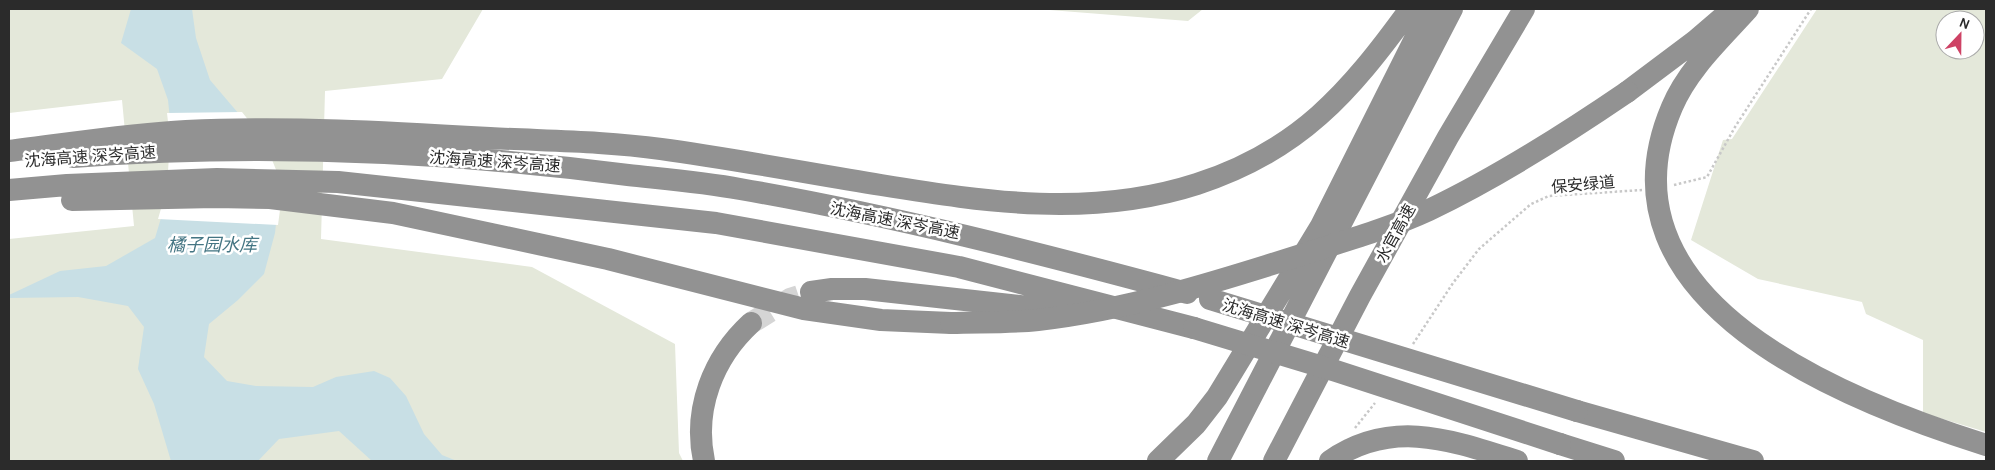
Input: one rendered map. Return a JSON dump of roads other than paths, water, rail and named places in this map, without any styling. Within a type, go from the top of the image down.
[{"type":"highway","points":[[342,141],[659,148],[978,199],[1074,206],[1118,202],[1194,185],[1263,156],[1295,136],[1326,112],[1355,80],[1410,9]]},
{"type":"highway","points":[[1158,461],[1196,424],[1217,397],[1316,234],[1430,9]]},
{"type":"highway","points":[[1218,461],[1452,9]]},
{"type":"highway","name":"水官高速","points":[[1274,461],[1360,296],[1443,146],[1524,9]]},
{"type":"highway","points":[[9,202],[115,191],[243,197],[331,204],[393,213],[483,230],[608,259],[740,294],[839,316],[951,323],[1036,320],[1100,310],[1243,273],[1380,230],[1427,211],[1474,187],[1580,124],[1627,92],[1695,41],[1733,9]]},
{"type":"highway","points":[[1748,9],[1703,59],[1684,85],[1672,107],[1665,129],[1657,176],[1658,199],[1662,219],[1679,263],[1691,282],[1734,324],[1820,379],[1893,414],[1986,445]]},
{"type":"highway","name":"沈海高速 深岑高速","points":[[9,162],[116,146],[210,150],[342,141],[739,189],[964,234],[1210,299],[1577,411],[1753,461]]},
{"type":"highway","points":[[9,151],[116,146]]},
{"type":"highway","name":"沈海高速 深岑高速","points":[[9,190],[115,191],[217,179],[338,182],[716,223],[960,267],[1187,326],[1336,371],[1614,461]]},
{"type":"highway","points":[[811,292],[832,289],[902,293],[1187,326]]},
{"type":"highway","points":[[704,461],[701,433],[702,410],[707,389],[726,350],[751,323]]},
{"type":"highway","points":[[1330,461],[1345,451],[1365,442],[1386,437],[1407,436],[1453,442],[1517,461]]},
{"type":"water","name":"橘子园水库","points":[[131,9],[192,9],[196,38],[210,80],[262,141],[280,188],[275,233],[264,274],[238,300],[209,324],[204,357],[227,381],[256,386],[313,387],[336,377],[374,371],[390,378],[406,396],[424,434],[442,455],[457,461],[372,461],[339,431],[279,439],[258,461],[171,461],[154,404],[138,369],[144,327],[128,306],[78,297],[9,298],[9,295],[60,271],[106,266],[155,238],[170,188],[172,139],[168,100],[157,69],[121,43]]},
{"type":"tunnel","points":[[751,323],[790,299],[811,292]]}]
